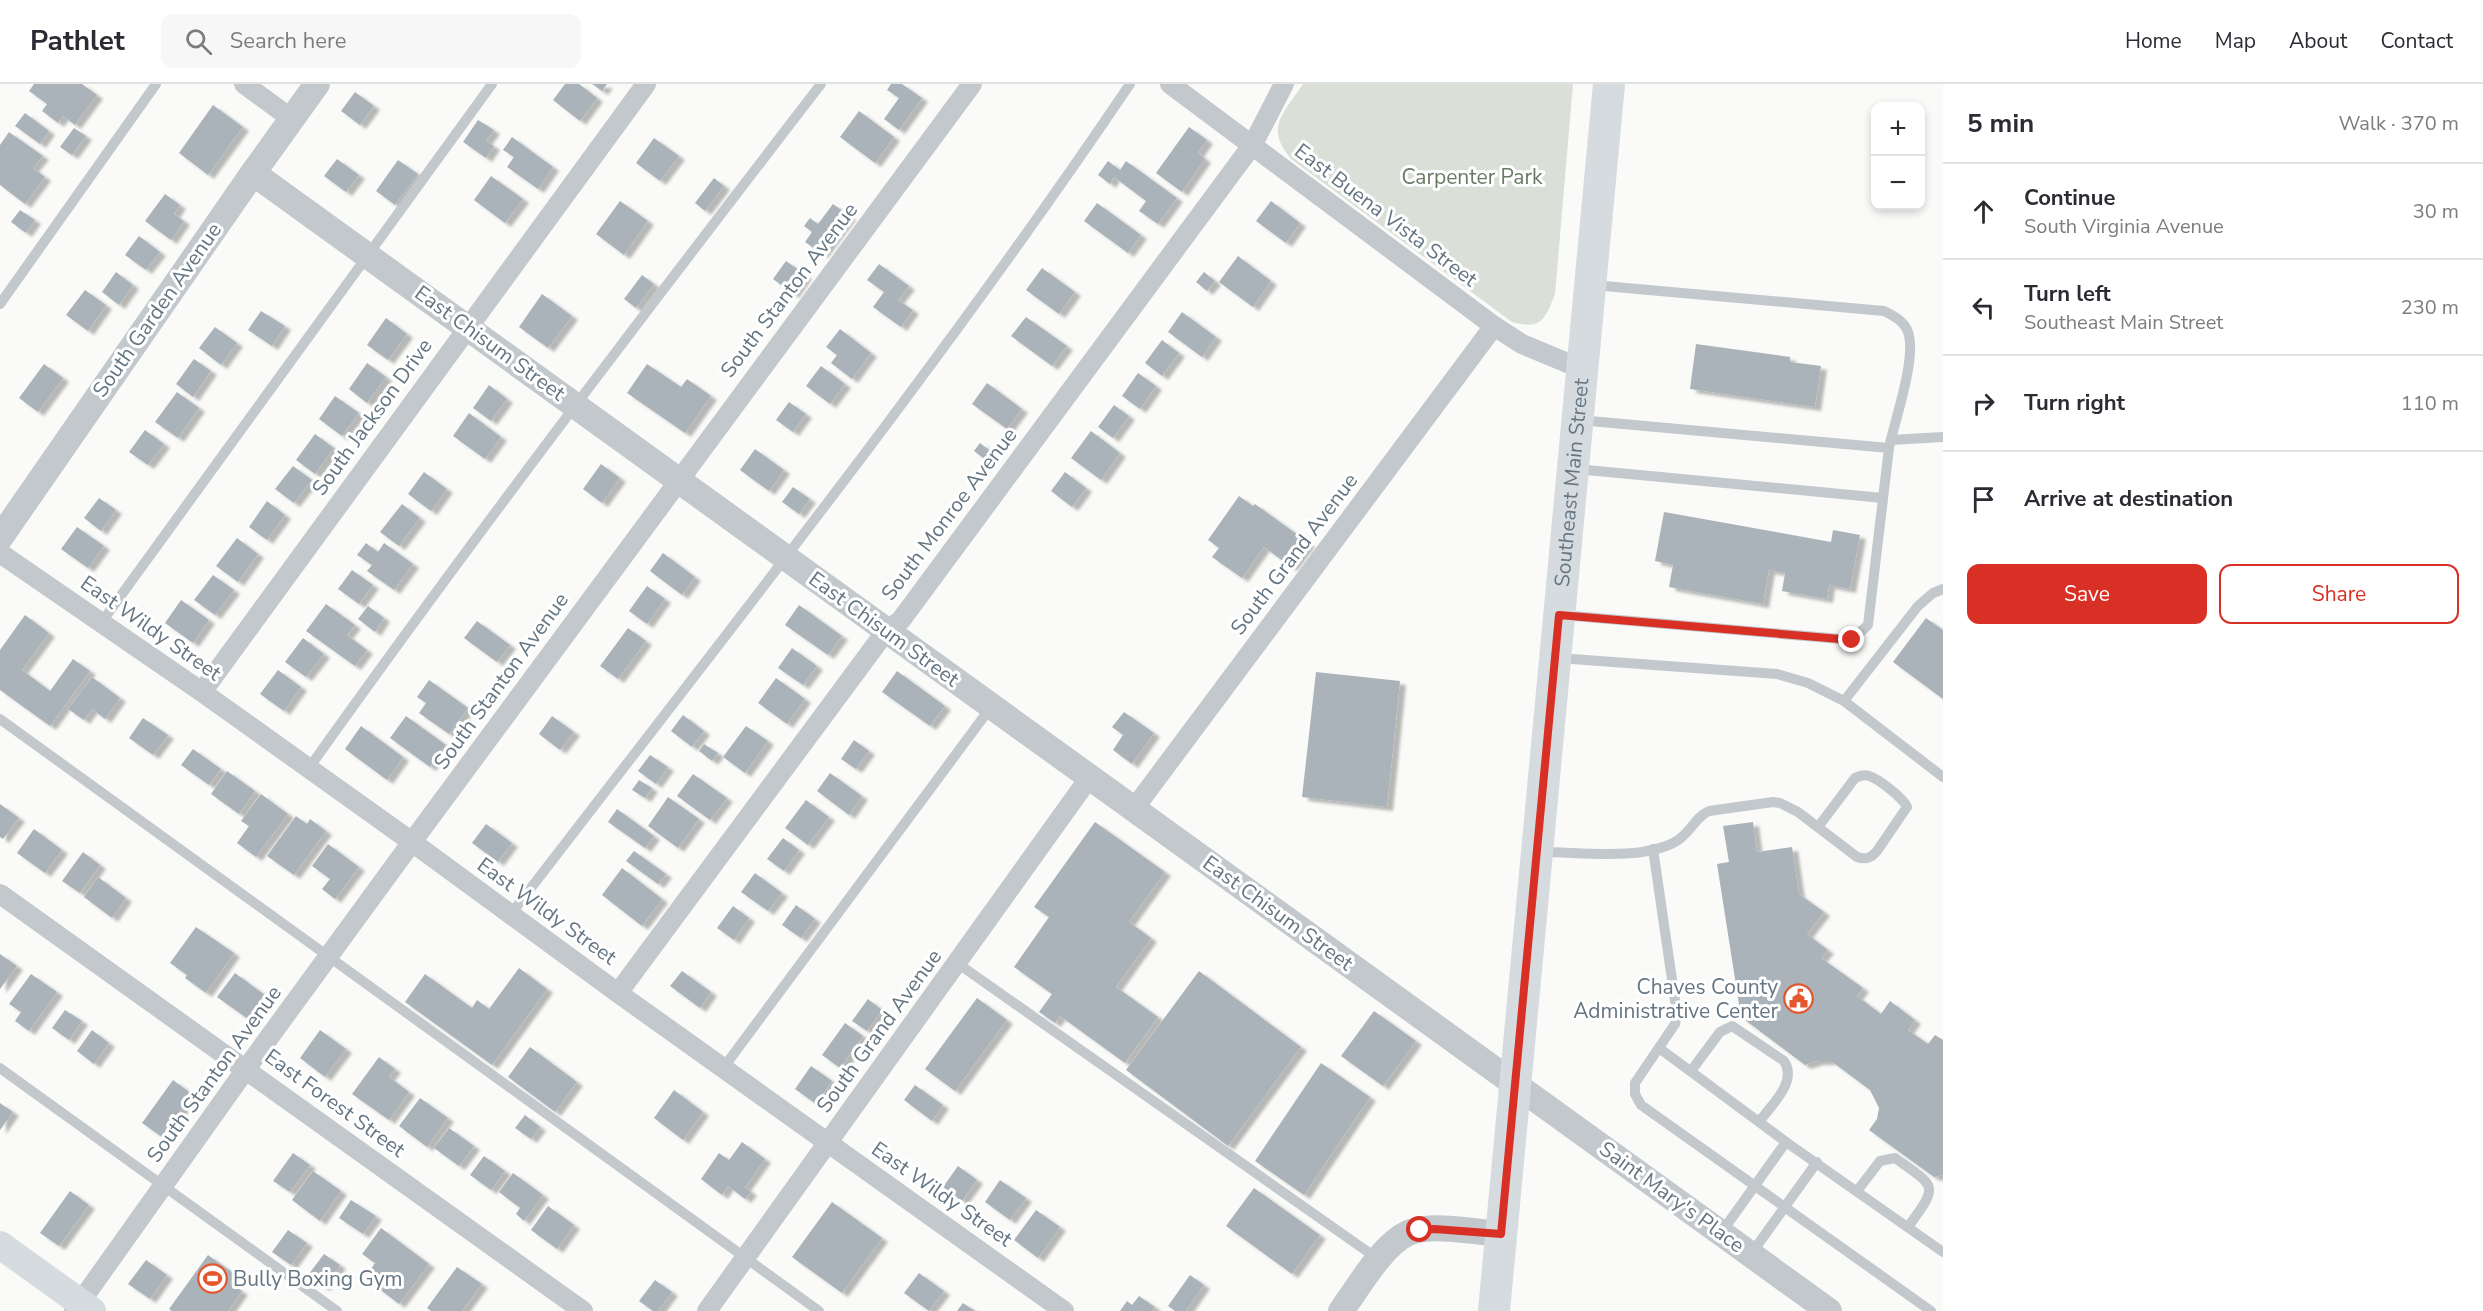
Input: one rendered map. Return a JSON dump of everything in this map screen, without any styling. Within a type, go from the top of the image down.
[{"type":"main road","name":"Southeast Main Street","points":[[1494,1311],[1609,84]]},
{"type":"main road","points":[[0,1245],[82,1308]]},
{"type":"street","points":[[244,84],[291,119]]},
{"type":"street","name":"South Garden Avenue","points":[[0,538],[317,84]]},
{"type":"street","name":"South Jackson Drive","points":[[202,692],[646,84]]},
{"type":"street","name":"South Stanton Avenue","points":[[82,1308],[163,1186],[246,1069],[972,84]]},
{"type":"street","name":"East Buena Vista Street","points":[[1170,84],[1494,326],[1522,344],[1582,369]]},
{"type":"street","name":"South Monroe Avenue","points":[[618,993],[886,631],[901,620],[1253,144],[1284,84]]},
{"type":"street","name":"East Chisum Street","points":[[253,173],[679,479],[1133,810],[1516,1084]]},
{"type":"street","name":"South Grand Avenue","points":[[1133,810],[1494,326]]},
{"type":"street","name":"East Wildy Street","points":[[0,553],[309,768],[618,993],[1064,1311]]},
{"type":"street","name":"South Grand Avenue","points":[[707,1311],[1089,778]]},
{"type":"street","name":"East Forest Street","points":[[0,894],[583,1311]]},
{"type":"street","name":"Saint Mary's Place","points":[[1516,1084],[1829,1311]]},
{"type":"street","points":[[1341,1311],[1378,1260],[1394,1242],[1407,1233],[1434,1229],[1501,1234]]},
{"type":"lane","points":[[0,304],[156,84]]},
{"type":"lane","points":[[101,623],[492,84]]},
{"type":"lane","points":[[309,768],[426,603],[574,404],[821,84]]},
{"type":"lane","points":[[511,914],[839,488],[1052,198],[1130,84]]},
{"type":"lane","points":[[1559,615],[1852,640],[1868,625],[1890,444],[1911,354],[1908,332],[1899,318],[1884,311],[1590,285]]},
{"type":"lane","points":[[1577,420],[1890,444],[1943,437]]},
{"type":"lane","points":[[1572,468],[1883,498]]},
{"type":"lane","points":[[1844,701],[1918,606],[1933,593],[1943,589]]},
{"type":"lane","points":[[1555,658],[1777,674],[1808,683],[1844,701],[1943,777]]},
{"type":"lane","points":[[724,1067],[991,706]]},
{"type":"lane","points":[[0,719],[819,1311]]},
{"type":"lane","points":[[1537,852],[1634,854],[1670,845],[1683,838],[1703,814],[1720,809],[1780,803],[1798,812],[1857,857],[1863,860],[1872,857],[1877,851],[1907,807],[1904,800],[1871,776],[1862,775],[1855,778],[1818,827]]},
{"type":"lane","points":[[1653,849],[1677,1014],[1675,1024],[1635,1083],[1635,1094],[1641,1106],[1931,1311]]},
{"type":"lane","points":[[957,963],[1378,1260]]},
{"type":"lane","points":[[1691,1071],[1720,1032],[1732,1026],[1784,1061],[1789,1068],[1788,1082],[1759,1122]]},
{"type":"lane","points":[[1659,1048],[1786,1142],[1943,1252]]},
{"type":"lane","points":[[0,1068],[337,1311]]},
{"type":"lane","points":[[1721,1233],[1786,1142]]},
{"type":"lane","points":[[1857,1191],[1880,1161],[1895,1158],[1927,1181],[1930,1188],[1926,1202],[1908,1227]]},
{"type":"lane","points":[[1750,1254],[1817,1162]]},
{"type":"lane","points":[[1930,1243],[1943,1241]]},
{"type":"green space","name":"Carpenter Park","points":[[1303,84],[1573,84],[1555,294],[1541,321],[1530,325],[1512,322],[1291,159],[1283,148],[1278,129],[1284,112]]},
{"type":"building","points":[[34,84],[82,84],[97,95],[75,125],[63,116],[58,123],[42,111],[47,104],[29,91]]},
{"type":"building","points":[[565,84],[579,84],[597,98],[580,121],[553,100]]},
{"type":"building","points":[[592,84],[607,84],[602,91]]},
{"type":"building","points":[[891,84],[902,84],[922,98],[899,130],[884,119],[899,98],[887,90]]},
{"type":"building","points":[[355,92],[374,106],[360,125],[341,111]]},
{"type":"building","points":[[213,105],[243,127],[208,175],[179,153]]},
{"type":"building","points":[[859,111],[894,137],[875,163],[840,137]]},
{"type":"building","points":[[25,113],[49,131],[40,144],[15,126]]},
{"type":"building","points":[[478,120],[494,130],[486,141],[494,146],[486,158],[463,142]]},
{"type":"building","points":[[1189,127],[1207,140],[1198,153],[1205,159],[1182,192],[1156,173]]},
{"type":"building","points":[[74,128],[86,136],[72,155],[60,147]]},
{"type":"building","points":[[9,132],[43,156],[33,168],[45,177],[25,204],[0,185],[0,145]]},
{"type":"building","points":[[512,137],[553,167],[538,189],[507,167],[514,157],[503,150]]},
{"type":"building","points":[[654,138],[679,156],[660,181],[636,163]]},
{"type":"building","points":[[337,159],[359,175],[346,192],[324,176]]},
{"type":"building","points":[[398,160],[418,174],[395,205],[376,191]]},
{"type":"building","points":[[1108,161],[1120,170],[1126,161],[1177,198],[1158,224],[1139,211],[1146,201],[1114,177],[1110,184],[1098,175]]},
{"type":"building","points":[[491,176],[523,199],[505,223],[474,200]]},
{"type":"building","points":[[714,178],[724,186],[705,211],[695,203]]},
{"type":"building","points":[[165,194],[180,205],[174,214],[184,221],[171,240],[145,221]]},
{"type":"building","points":[[620,201],[648,221],[624,255],[596,234]]},
{"type":"building","points":[[1271,201],[1300,223],[1286,243],[1256,221]]},
{"type":"building","points":[[1097,203],[1141,235],[1128,253],[1084,221]]},
{"type":"building","points":[[833,204],[850,216],[822,254],[805,242],[812,232],[804,226],[810,218],[818,224]]},
{"type":"building","points":[[20,210],[35,220],[26,233],[11,222]]},
{"type":"building","points":[[139,236],[160,252],[146,270],[125,255]]},
{"type":"building","points":[[1238,256],[1271,281],[1253,307],[1219,282]]},
{"type":"building","points":[[786,261],[806,275],[793,294],[773,279]]},
{"type":"building","points":[[879,264],[909,286],[898,300],[913,310],[901,327],[873,307],[884,292],[867,280]]},
{"type":"building","points":[[1042,268],[1075,292],[1059,314],[1026,290]]},
{"type":"building","points":[[116,272],[133,285],[119,305],[102,292]]},
{"type":"building","points":[[1204,272],[1215,281],[1207,291],[1196,282]]},
{"type":"building","points":[[642,275],[654,284],[636,308],[624,299]]},
{"type":"building","points":[[85,290],[106,305],[88,331],[66,315]]},
{"type":"building","points":[[542,294],[572,316],[548,348],[519,327]]},
{"type":"building","points":[[261,311],[285,326],[272,346],[248,330]]},
{"type":"building","points":[[1182,312],[1216,337],[1202,357],[1168,332]]},
{"type":"building","points":[[1026,317],[1067,346],[1052,366],[1011,336]]},
{"type":"building","points":[[386,318],[407,334],[388,360],[367,345]]},
{"type":"building","points":[[215,327],[237,343],[221,365],[199,348]]},
{"type":"building","points":[[840,329],[871,353],[852,379],[831,363],[837,355],[826,347]]},
{"type":"building","points":[[1162,340],[1179,353],[1162,376],[1145,363]]},
{"type":"building","points":[[1696,344],[1790,357],[1790,362],[1821,366],[1815,407],[1690,389]]},
{"type":"building","points":[[194,359],[211,371],[193,397],[176,384]]},
{"type":"building","points":[[367,363],[386,377],[367,403],[349,389]]},
{"type":"building","points":[[44,364],[63,378],[38,412],[19,398]]},
{"type":"building","points":[[647,364],[681,387],[687,379],[711,396],[685,433],[627,393]]},
{"type":"building","points":[[821,366],[845,384],[830,404],[806,386]]},
{"type":"building","points":[[1138,373],[1156,386],[1140,409],[1122,396]]},
{"type":"building","points":[[987,383],[1022,409],[1007,429],[972,404]]},
{"type":"building","points":[[489,385],[507,399],[491,421],[473,408]]},
{"type":"building","points":[[177,392],[199,408],[178,438],[155,422]]},
{"type":"building","points":[[335,396],[359,413],[342,436],[319,419]]},
{"type":"building","points":[[789,402],[806,414],[793,432],[776,420]]},
{"type":"building","points":[[1114,405],[1129,416],[1113,438],[1098,427]]},
{"type":"building","points":[[469,413],[501,437],[485,459],[453,436]]},
{"type":"building","points":[[145,430],[164,444],[148,465],[129,452]]},
{"type":"building","points":[[1091,431],[1120,453],[1101,480],[1071,458]]},
{"type":"building","points":[[315,434],[334,448],[315,474],[296,460]]},
{"type":"building","points":[[980,443],[993,453],[987,461],[974,451]]},
{"type":"building","points":[[755,449],[784,470],[769,491],[740,470]]},
{"type":"building","points":[[601,464],[620,478],[602,503],[583,489]]},
{"type":"building","points":[[293,466],[312,480],[294,503],[275,489]]},
{"type":"building","points":[[424,472],[447,489],[431,511],[408,494]]},
{"type":"building","points":[[1065,472],[1086,488],[1072,507],[1051,491]]},
{"type":"building","points":[[793,487],[810,499],[799,514],[782,502]]},
{"type":"building","points":[[1239,496],[1253,506],[1255,504],[1309,543],[1291,567],[1264,547],[1242,578],[1212,557],[1219,548],[1208,540]]},
{"type":"building","points":[[99,498],[116,510],[101,531],[84,518]]},
{"type":"building","points":[[267,501],[285,515],[267,540],[249,527]]},
{"type":"building","points":[[402,504],[420,518],[399,546],[380,532]]},
{"type":"building","points":[[1664,512],[1831,542],[1833,530],[1860,535],[1850,589],[1829,585],[1827,599],[1782,591],[1785,573],[1769,570],[1763,604],[1669,587],[1673,565],[1655,561]]},
{"type":"building","points":[[77,527],[104,546],[88,568],[61,549]]},
{"type":"building","points":[[237,538],[258,554],[238,582],[216,566]]},
{"type":"building","points":[[366,543],[378,552],[384,543],[413,564],[394,590],[367,571],[372,565],[357,555]]},
{"type":"building","points":[[663,553],[695,577],[682,595],[650,571]]},
{"type":"building","points":[[352,570],[373,585],[359,604],[338,589]]},
{"type":"building","points":[[213,575],[234,590],[215,615],[194,600]]},
{"type":"building","points":[[647,586],[665,599],[647,624],[629,611]]},
{"type":"building","points":[[181,600],[209,620],[193,643],[165,623]]},
{"type":"building","points":[[326,604],[355,625],[347,635],[367,650],[355,666],[306,631]]},
{"type":"building","points":[[799,605],[842,636],[828,655],[785,625]]},
{"type":"building","points":[[368,606],[384,618],[375,632],[358,619]]},
{"type":"building","points":[[25,615],[49,633],[22,670],[50,691],[73,659],[90,671],[50,726],[0,690],[0,650]]},
{"type":"building","points":[[1926,618],[1943,630],[1943,699],[1893,662]]},
{"type":"building","points":[[477,621],[510,645],[497,662],[464,638]]},
{"type":"building","points":[[628,628],[646,641],[618,679],[600,666]]},
{"type":"building","points":[[303,638],[324,654],[306,677],[285,662]]},
{"type":"building","points":[[792,648],[817,666],[803,685],[778,668]]},
{"type":"building","points":[[278,670],[301,687],[284,711],[260,694]]},
{"type":"building","points":[[897,671],[945,706],[930,726],[882,692]]},
{"type":"building","points":[[1316,672],[1400,681],[1387,807],[1302,797]]},
{"type":"building","points":[[92,677],[120,698],[105,719],[92,709],[84,720],[68,709]]},
{"type":"building","points":[[776,678],[805,699],[787,724],[758,703]]},
{"type":"building","points":[[429,680],[468,708],[449,734],[419,713],[426,703],[417,697]]},
{"type":"building","points":[[1124,712],[1154,733],[1132,764],[1113,750],[1123,735],[1112,727]]},
{"type":"building","points":[[683,715],[704,731],[692,747],[671,731]]},
{"type":"building","points":[[406,716],[446,745],[430,767],[390,738]]},
{"type":"building","points":[[552,716],[574,732],[560,750],[539,734]]},
{"type":"building","points":[[143,718],[168,735],[153,755],[129,738]]},
{"type":"building","points":[[361,726],[403,757],[387,780],[345,749]]},
{"type":"building","points":[[746,726],[768,741],[745,773],[723,757]]},
{"type":"building","points":[[854,740],[869,751],[856,769],[841,759]]},
{"type":"building","points":[[704,744],[718,753],[712,761],[699,751]]},
{"type":"building","points":[[193,749],[221,769],[209,785],[181,765]]},
{"type":"building","points":[[650,755],[668,767],[656,784],[638,771]]},
{"type":"building","points":[[227,771],[255,791],[239,814],[211,794]]},
{"type":"building","points":[[830,773],[862,796],[849,815],[817,791]]},
{"type":"building","points":[[693,774],[727,798],[710,820],[677,796]]},
{"type":"building","points":[[639,780],[652,788],[645,798],[632,790]]},
{"type":"building","points":[[261,794],[288,814],[256,857],[237,843],[249,826],[241,821]]},
{"type":"building","points":[[668,797],[699,819],[678,848],[648,826]]},
{"type":"building","points":[[806,800],[829,817],[808,845],[785,828]]},
{"type":"building","points":[[0,804],[19,818],[3,839],[0,837]]},
{"type":"building","points":[[617,809],[654,836],[645,848],[608,822]]},
{"type":"building","points":[[296,816],[307,824],[310,819],[326,831],[294,875],[267,856]]},
{"type":"building","points":[[1095,822],[1165,872],[1129,922],[1151,938],[1116,987],[1158,1017],[1125,1063],[1060,1016],[1055,1023],[1039,1012],[1052,994],[1014,967],[1049,917],[1034,907]]},
{"type":"building","name":"Chaves County Administrative Center","points":[[1753,822],[1757,852],[1792,847],[1799,894],[1824,912],[1807,934],[1828,950],[1821,958],[1863,988],[1857,996],[1881,1014],[1890,1001],[1915,1020],[1908,1030],[1928,1044],[1935,1035],[1943,1040],[1943,1175],[1934,1177],[1869,1130],[1877,1119],[1879,1108],[1870,1090],[1831,1061],[1817,1061],[1805,1065],[1741,1017],[1717,864],[1729,862],[1723,826]]},
{"type":"building","points":[[486,824],[512,843],[498,862],[472,843]]},
{"type":"building","points":[[34,829],[62,850],[45,873],[17,853]]},
{"type":"building","points":[[783,838],[799,850],[784,871],[767,859]]},
{"type":"building","points":[[328,844],[359,867],[335,899],[322,889],[330,879],[312,866]]},
{"type":"building","points":[[634,851],[666,874],[658,884],[626,861]]},
{"type":"building","points":[[83,852],[100,865],[80,893],[62,881]]},
{"type":"building","points":[[622,868],[662,899],[642,926],[602,895]]},
{"type":"building","points":[[755,873],[782,893],[768,911],[741,892]]},
{"type":"building","points":[[98,877],[126,898],[112,918],[84,897]]},
{"type":"building","points":[[796,905],[815,919],[801,938],[782,925]]},
{"type":"building","points":[[733,906],[749,918],[734,940],[717,928]]},
{"type":"building","points":[[196,927],[234,953],[206,993],[185,978],[187,975],[170,963]]},
{"type":"building","points":[[0,954],[17,966],[0,989]]},
{"type":"building","points":[[519,968],[547,989],[492,1065],[405,1002],[425,974],[472,1008],[477,1000],[489,1009]]},
{"type":"building","points":[[682,971],[711,992],[700,1008],[670,986]]},
{"type":"building","points":[[1199,971],[1301,1047],[1228,1146],[1126,1070]]},
{"type":"building","points":[[235,973],[265,995],[248,1019],[217,997]]},
{"type":"building","points":[[31,974],[57,992],[29,1031],[15,1021],[21,1012],[9,1004]]},
{"type":"building","points":[[977,998],[1007,1020],[955,1091],[925,1069]]},
{"type":"building","points":[[868,999],[882,1010],[867,1031],[852,1021]]},
{"type":"building","points":[[65,1010],[82,1021],[69,1040],[52,1028]]},
{"type":"building","points":[[1374,1011],[1416,1041],[1383,1086],[1341,1056]]},
{"type":"building","points":[[845,1023],[863,1036],[840,1068],[822,1055]]},
{"type":"building","points":[[92,1030],[109,1043],[94,1064],[77,1051]]},
{"type":"building","points":[[320,1030],[346,1049],[325,1077],[300,1058]]},
{"type":"building","points":[[530,1047],[577,1082],[555,1112],[508,1077]]},
{"type":"building","points":[[379,1057],[395,1069],[389,1077],[409,1092],[389,1120],[352,1094]]},
{"type":"building","points":[[1321,1063],[1370,1097],[1304,1195],[1255,1161]]},
{"type":"building","points":[[811,1066],[832,1081],[816,1104],[795,1089]]},
{"type":"building","points":[[173,1080],[192,1094],[162,1137],[142,1123]]},
{"type":"building","points":[[915,1085],[943,1105],[932,1121],[904,1100]]},
{"type":"building","points":[[674,1090],[703,1112],[683,1140],[654,1118]]},
{"type":"building","points":[[420,1098],[448,1118],[427,1147],[399,1126]]},
{"type":"building","points":[[0,1103],[13,1112],[0,1130]]},
{"type":"building","points":[[525,1115],[540,1127],[531,1139],[515,1128]]},
{"type":"building","points":[[449,1128],[474,1146],[459,1166],[434,1148]]},
{"type":"building","points":[[742,1142],[765,1159],[745,1187],[751,1192],[745,1199],[728,1186],[722,1195],[701,1179],[719,1153],[729,1160]]},
{"type":"building","points":[[293,1153],[310,1165],[290,1192],[273,1181]]},
{"type":"building","points":[[484,1156],[505,1171],[491,1190],[470,1175]]},
{"type":"building","points":[[958,1166],[977,1180],[962,1201],[943,1187]]},
{"type":"building","points":[[313,1171],[341,1191],[320,1221],[292,1200]]},
{"type":"building","points":[[513,1173],[543,1195],[524,1221],[516,1214],[520,1208],[499,1192]]},
{"type":"building","points":[[1000,1180],[1026,1198],[1010,1220],[985,1202]]},
{"type":"building","points":[[1254,1188],[1320,1235],[1292,1274],[1226,1226]]},
{"type":"building","points":[[70,1191],[89,1205],[59,1246],[40,1233]]},
{"type":"building","points":[[351,1200],[376,1216],[363,1234],[339,1218]]},
{"type":"building","points":[[832,1202],[882,1238],[842,1293],[792,1257]]},
{"type":"building","points":[[548,1206],[574,1225],[557,1249],[531,1230]]},
{"type":"building","points":[[1036,1210],[1060,1227],[1038,1258],[1014,1240]]},
{"type":"building","points":[[381,1228],[429,1264],[399,1304],[365,1278],[375,1263],[362,1254]]},
{"type":"building","points":[[288,1230],[307,1243],[291,1265],[272,1252]]},
{"type":"building","points":[[324,1254],[340,1265],[324,1287],[308,1275]]},
{"type":"building","name":"Bully Boxing Gym","points":[[208,1255],[236,1275],[230,1283],[242,1291],[228,1311],[172,1311],[169,1309]]},
{"type":"building","points":[[146,1260],[167,1275],[150,1299],[128,1284]]},
{"type":"building","points":[[457,1267],[482,1284],[462,1311],[431,1311],[427,1308]]},
{"type":"building","points":[[919,1273],[944,1291],[929,1311],[904,1293]]},
{"type":"building","points":[[1190,1275],[1204,1285],[1186,1311],[1175,1311],[1168,1306]]},
{"type":"building","points":[[655,1280],[672,1292],[658,1311],[653,1311],[639,1301]]},
{"type":"building","points":[[1139,1296],[1155,1307],[1152,1311],[1120,1311],[1127,1301],[1132,1305]]},
{"type":"building","points":[[963,1303],[975,1311],[957,1311]]},
{"type":"place","name":"Chaves County Administrative Center","points":[[1799,999]]},
{"type":"place","name":"Bully Boxing Gym","points":[[212,1279]]},
{"type":"route","points":[[1420,1230],[1501,1234],[1559,615],[1852,640]]}]
